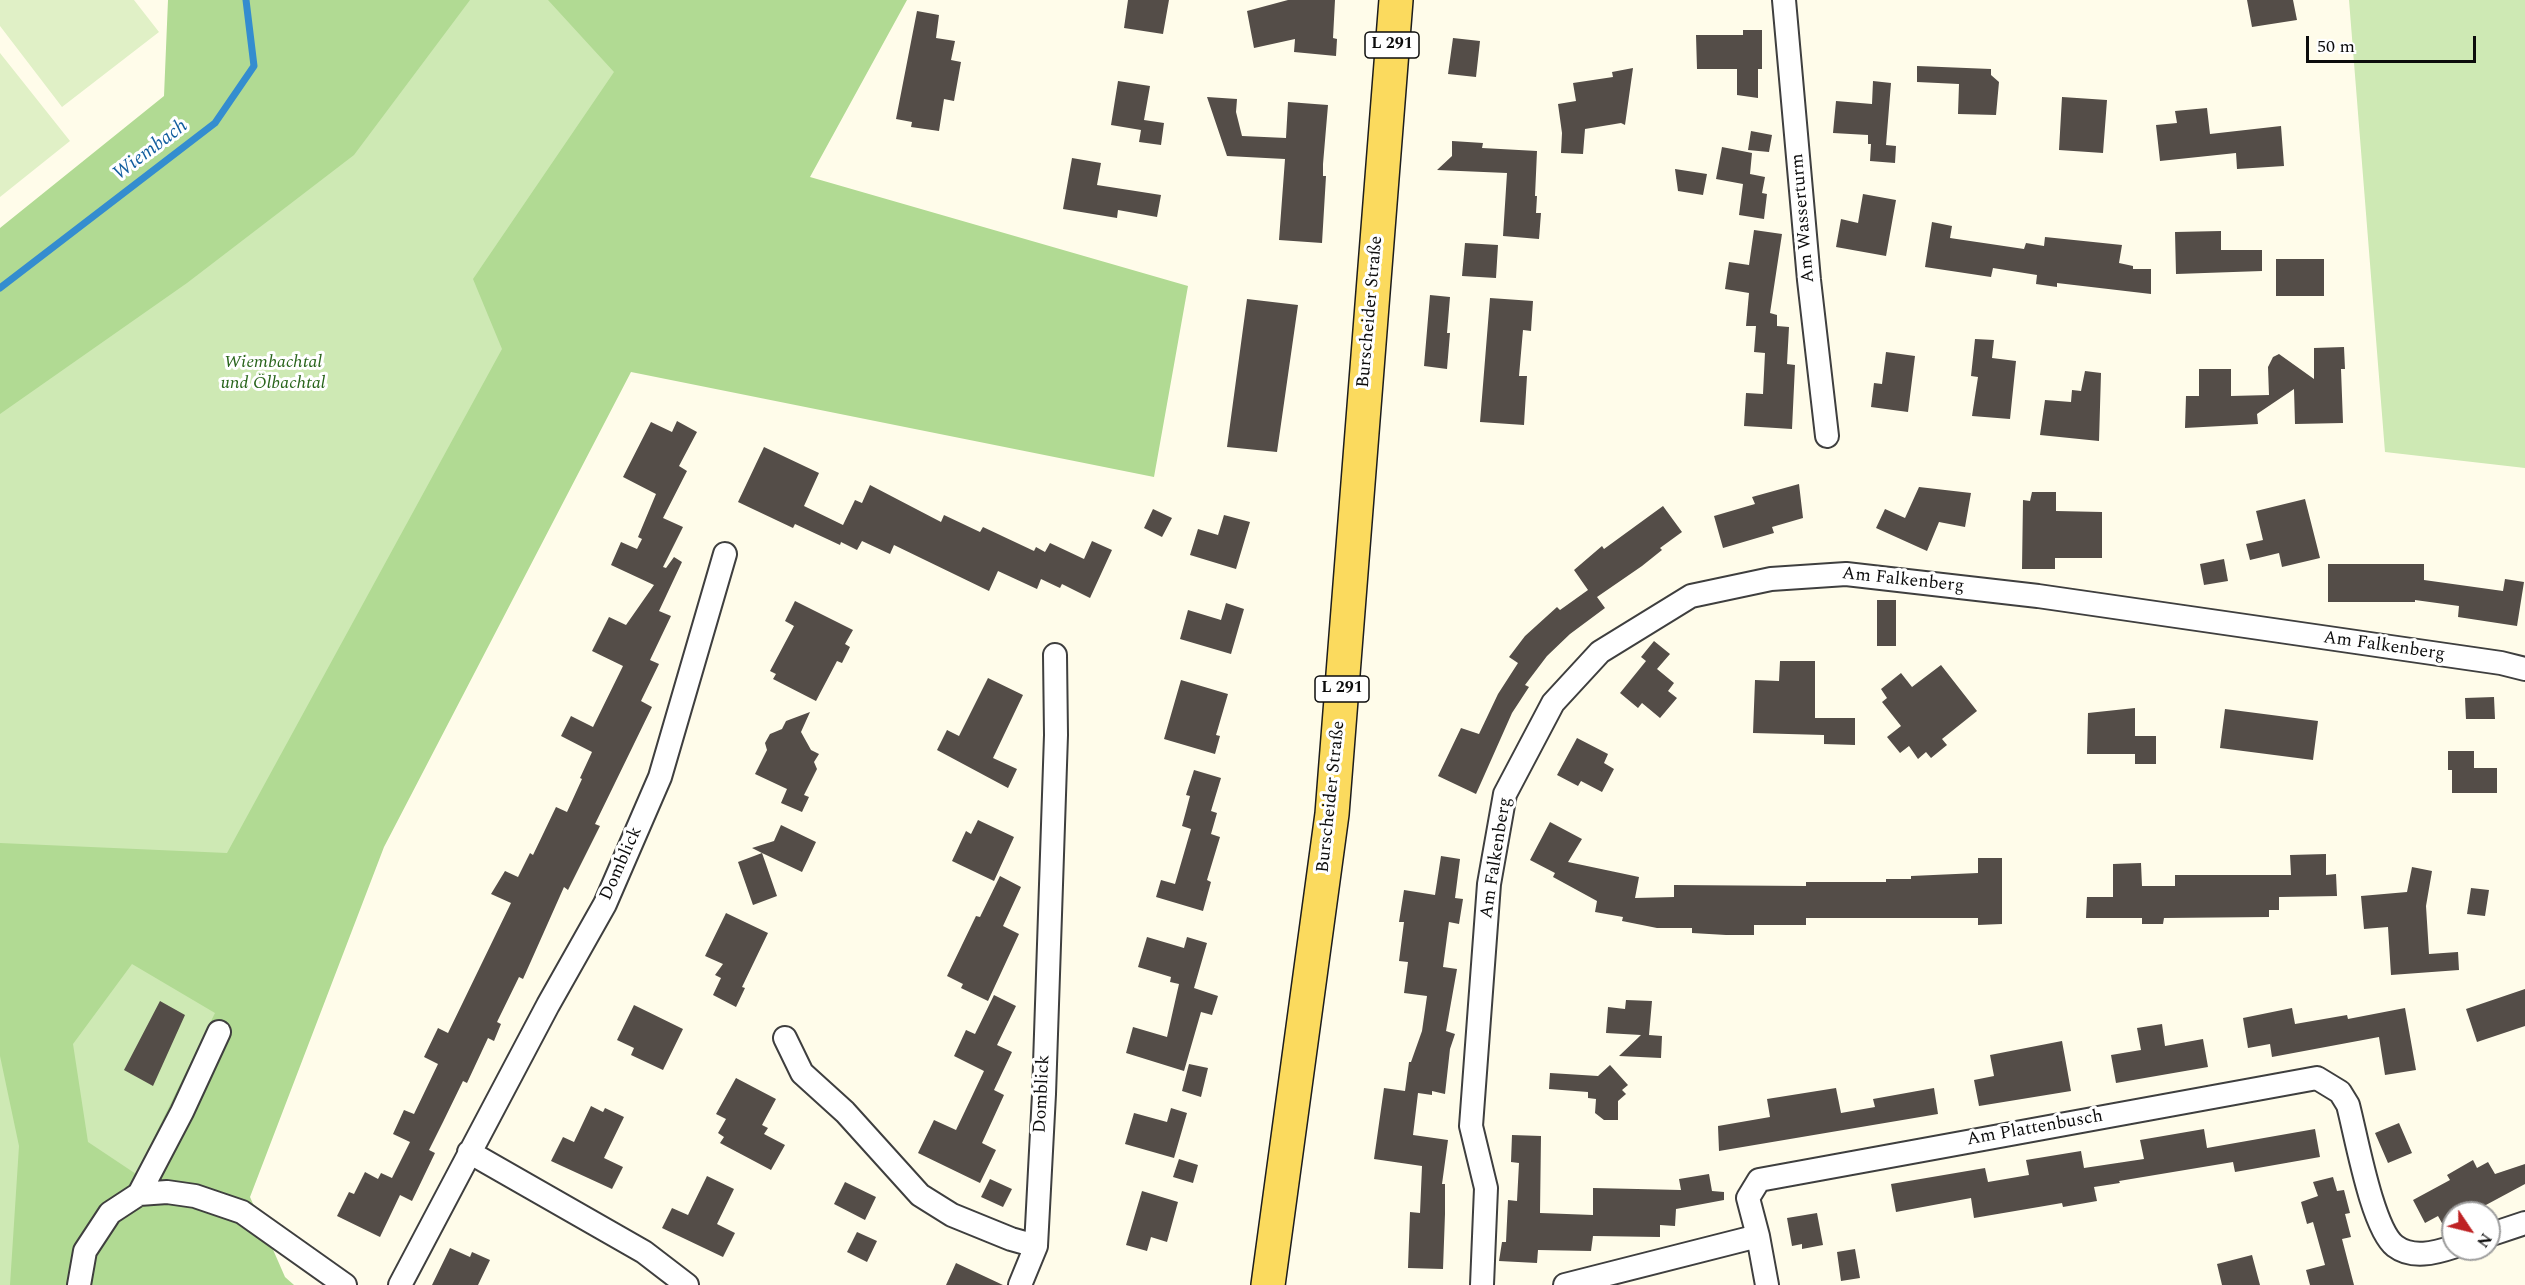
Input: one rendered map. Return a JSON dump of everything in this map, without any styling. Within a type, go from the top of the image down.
[{"type":"main road","name":"Burscheider Straße","points":[[1268,1285],[1332,814],[1396,0]]},
{"type":"street","name":"Am Wasserturm","points":[[1784,0],[1809,280],[1827,436]]},
{"type":"street","name":"Domblick","points":[[400,1285],[469,1152],[605,904],[655,788],[689,684],[725,554]]},
{"type":"street","name":"Am Falkenberg","points":[[1482,1285],[1486,1188],[1471,1126],[1489,884],[1505,794],[1553,703],[1600,652],[1691,596],[1771,579],[1846,574],[2038,596],[2502,663],[2525,669]]},
{"type":"street","name":"Domblick","points":[[1020,1285],[1035,1246],[1044,1094],[1056,735],[1055,655]]},
{"type":"street","points":[[140,1194],[182,1112],[219,1032]]},
{"type":"street","points":[[785,1038],[802,1073],[845,1112],[920,1195],[952,1215],[1011,1239],[1035,1246]]},
{"type":"street","name":"Am Plattenbusch","points":[[1767,1285],[1748,1198],[1759,1180],[2317,1078],[2340,1092],[2348,1105],[2379,1226],[2395,1246],[2411,1252],[2430,1254],[2441,1251]]},
{"type":"street","points":[[469,1152],[644,1252],[687,1285]]},
{"type":"street","points":[[79,1285],[85,1251],[110,1213],[140,1194],[167,1192],[195,1196],[230,1206],[345,1285]]},
{"type":"street","points":[[2501,1231],[2525,1223]]},
{"type":"street","points":[[1565,1285],[1758,1236]]},
{"type":"green space","points":[[0,0],[134,0],[159,32],[62,107],[0,26]]},
{"type":"green space","points":[[168,0],[470,0],[354,155],[187,283],[0,414],[0,228],[164,96]]},
{"type":"green space","name":"Wiembachtal und Ölbachtal","points":[[180,0],[606,0],[644,28],[513,503],[210,1285],[0,1285],[0,241],[164,112]]},
{"type":"green space","points":[[548,0],[907,0],[810,177],[1188,286],[1154,477],[631,372],[384,847],[250,1197],[285,1277],[294,1285],[10,1285],[19,1146],[0,1056],[0,843],[227,853],[502,349],[473,279],[614,72]],"holes":[[[132,964],[215,1013],[136,1174],[88,1142],[73,1044]]]},
{"type":"green space","points":[[2349,0],[2525,0],[2525,468],[2385,452]]},
{"type":"green space","points":[[0,53],[70,141],[0,197]]},
{"type":"building","points":[[1128,0],[1169,0],[1163,34],[1124,28]]},
{"type":"building","points":[[1288,0],[1335,0],[1333,38],[1337,39],[1336,56],[1294,52],[1295,39],[1254,48],[1247,11]]},
{"type":"building","points":[[2247,0],[2293,0],[2297,20],[2252,27]]},
{"type":"building","points":[[917,11],[939,15],[936,38],[955,41],[951,60],[961,62],[954,101],[944,99],[939,131],[911,127],[912,122],[896,119]]},
{"type":"building","points":[[1743,30],[1762,30],[1762,69],[1758,69],[1758,98],[1737,95],[1737,69],[1697,69],[1696,35],[1743,35]]},
{"type":"building","points":[[1453,38],[1480,41],[1476,77],[1448,74]]},
{"type":"building","points":[[1917,66],[1991,69],[1991,75],[1999,82],[1996,115],[1958,114],[1959,84],[1917,82]]},
{"type":"building","points":[[1633,68],[1625,125],[1621,123],[1585,129],[1583,154],[1561,153],[1562,133],[1558,104],[1576,101],[1573,83],[1613,77],[1612,72]]},
{"type":"building","points":[[1118,81],[1150,86],[1144,120],[1164,123],[1161,145],[1139,142],[1141,130],[1111,125]]},
{"type":"building","points":[[1873,81],[1891,83],[1886,145],[1896,146],[1895,163],[1870,161],[1871,144],[1868,144],[1868,135],[1833,133],[1836,101],[1872,104]]},
{"type":"building","points":[[1207,97],[1237,99],[1236,112],[1242,136],[1286,138],[1288,102],[1328,105],[1323,164],[1323,176],[1326,176],[1322,243],[1279,240],[1285,159],[1227,156]]},
{"type":"building","points":[[2062,97],[2107,100],[2103,153],[2059,150]]},
{"type":"building","points":[[2207,108],[2210,134],[2281,126],[2284,166],[2237,169],[2236,153],[2160,161],[2156,125],[2177,123],[2175,111]]},
{"type":"building","points":[[1751,131],[1772,135],[1769,152],[1748,150]]},
{"type":"building","points":[[1452,141],[1483,143],[1482,148],[1537,151],[1535,196],[1537,196],[1536,213],[1541,213],[1539,239],[1503,236],[1507,173],[1437,170],[1452,156]]},
{"type":"building","points":[[1722,147],[1752,153],[1750,174],[1765,177],[1762,193],[1767,194],[1764,219],[1739,215],[1743,184],[1716,179]]},
{"type":"building","points":[[1072,158],[1101,163],[1097,185],[1161,195],[1157,217],[1118,210],[1117,218],[1063,209]]},
{"type":"building","points":[[1675,169],[1707,174],[1703,195],[1678,191]]},
{"type":"building","points":[[1863,194],[1896,200],[1886,256],[1836,247],[1841,219],[1858,223]]},
{"type":"building","points":[[1932,222],[1952,226],[1950,238],[2024,249],[2026,243],[2044,246],[2045,237],[2122,245],[2119,263],[2133,266],[2133,269],[2151,269],[2151,294],[2057,283],[2057,287],[2036,284],[2037,275],[1993,268],[1991,277],[1925,267]]},
{"type":"building","points":[[1754,230],[1782,234],[1770,313],[1777,315],[1777,326],[1789,327],[1787,364],[1795,365],[1792,429],[1744,426],[1746,393],[1763,394],[1765,353],[1754,352],[1756,326],[1746,326],[1749,293],[1725,289],[1729,262],[1749,265]]},
{"type":"building","points":[[2221,231],[2221,250],[2262,250],[2262,271],[2176,274],[2175,232]]},
{"type":"building","points":[[1465,243],[1498,245],[1496,278],[1462,276]]},
{"type":"building","points":[[2276,259],[2324,259],[2324,296],[2276,296]]},
{"type":"building","points":[[1430,295],[1450,297],[1447,369],[1424,366]]},
{"type":"building","points":[[1490,298],[1533,301],[1531,331],[1523,330],[1519,376],[1527,376],[1524,425],[1480,422]]},
{"type":"building","points":[[1247,299],[1298,305],[1277,452],[1227,447]]},
{"type":"building","points":[[1975,339],[1994,340],[1992,358],[2016,361],[2010,419],[1972,416],[1978,377],[1971,376]]},
{"type":"building","points":[[2344,347],[2345,369],[2341,369],[2343,423],[2295,424],[2294,389],[2257,414],[2258,424],[2185,428],[2186,396],[2199,396],[2199,369],[2231,369],[2231,396],[2269,395],[2268,367],[2273,357],[2279,354],[2314,379],[2314,348]]},
{"type":"building","points":[[1886,352],[1915,356],[1908,412],[1871,407],[1874,383],[1882,384]]},
{"type":"building","points":[[2085,371],[2101,373],[2099,441],[2040,435],[2045,400],[2071,402],[2072,390],[2081,391]]},
{"type":"building","points":[[677,421],[697,432],[679,466],[687,471],[663,518],[683,527],[663,567],[666,568],[674,557],[682,562],[659,611],[671,616],[650,660],[659,664],[641,701],[652,707],[595,824],[600,826],[568,890],[564,887],[523,979],[519,977],[497,1022],[501,1024],[494,1041],[488,1038],[467,1083],[463,1081],[429,1150],[435,1153],[412,1201],[400,1195],[380,1237],[337,1216],[349,1192],[354,1194],[365,1172],[378,1179],[381,1173],[392,1178],[410,1142],[393,1134],[404,1110],[414,1114],[438,1064],[424,1057],[438,1028],[448,1033],[511,903],[491,894],[505,871],[518,877],[530,853],[533,855],[556,807],[567,812],[582,779],[580,778],[592,752],[561,736],[571,716],[593,727],[623,666],[592,651],[609,617],[626,625],[654,585],[611,565],[621,542],[637,549],[642,539],[638,537],[656,494],[623,477],[651,422],[672,432]]},
{"type":"building","points":[[764,447],[819,473],[804,506],[843,525],[855,500],[862,503],[870,485],[941,522],[944,515],[980,532],[983,527],[1034,551],[1036,547],[1045,552],[1050,543],[1084,559],[1092,541],[1112,550],[1090,598],[1062,584],[1060,588],[1041,579],[1037,589],[998,571],[989,591],[894,545],[890,554],[862,541],[857,550],[841,542],[840,545],[795,524],[793,528],[738,502]]},
{"type":"building","points":[[1799,484],[1803,518],[1772,527],[1774,533],[1723,548],[1714,516],[1755,504],[1752,497]]},
{"type":"building","points":[[1919,487],[1971,493],[1965,527],[1939,522],[1927,551],[1876,528],[1885,509],[1905,518]]},
{"type":"building","points":[[2032,492],[2056,492],[2056,511],[2102,512],[2102,558],[2055,558],[2055,569],[2022,569],[2023,500],[2030,501]]},
{"type":"building","points":[[2305,499],[2320,558],[2282,567],[2279,553],[2250,560],[2246,544],[2263,540],[2256,511]]},
{"type":"building","points":[[1663,506],[1682,532],[1660,548],[1662,550],[1642,566],[1597,597],[1605,608],[1570,634],[1547,656],[1525,685],[1529,687],[1512,713],[1476,794],[1438,776],[1461,728],[1479,734],[1498,694],[1518,663],[1509,657],[1525,636],[1557,607],[1560,610],[1588,590],[1574,570],[1602,546],[1604,549]]},
{"type":"building","points":[[1153,509],[1172,518],[1162,537],[1144,528]]},
{"type":"building","points":[[1224,515],[1250,522],[1236,569],[1190,555],[1198,529],[1218,535]]},
{"type":"building","points":[[2224,559],[2228,581],[2204,585],[2200,564]]},
{"type":"building","points":[[2328,564],[2424,564],[2424,580],[2503,591],[2505,579],[2524,582],[2517,626],[2458,617],[2459,606],[2415,600],[2415,602],[2328,602]]},
{"type":"building","points":[[1877,600],[1896,600],[1896,646],[1877,646]]},
{"type":"building","points":[[795,601],[853,630],[845,644],[850,647],[842,663],[837,661],[816,701],[773,679],[776,674],[770,671],[794,626],[785,621]]},
{"type":"building","points":[[1226,603],[1244,609],[1231,654],[1180,639],[1188,610],[1221,620]]},
{"type":"building","points":[[1654,641],[1670,654],[1657,669],[1674,683],[1668,691],[1677,698],[1660,718],[1642,703],[1638,708],[1620,693],[1646,661],[1641,657]]},
{"type":"building","points":[[1780,661],[1815,661],[1815,718],[1855,718],[1855,745],[1824,744],[1824,735],[1753,733],[1755,680],[1779,681]]},
{"type":"building","points":[[1941,665],[1977,711],[1942,739],[1947,745],[1931,758],[1926,752],[1918,759],[1909,746],[1900,753],[1887,737],[1901,726],[1882,702],[1887,698],[1881,689],[1901,673],[1912,687]]},
{"type":"building","points":[[988,678],[1023,695],[993,758],[1017,769],[1008,788],[937,750],[947,730],[959,736]]},
{"type":"building","points":[[1181,680],[1228,694],[1216,735],[1220,736],[1215,754],[1164,739]]},
{"type":"building","points":[[2494,697],[2495,719],[2466,719],[2465,698]]},
{"type":"building","points":[[2135,708],[2135,736],[2156,736],[2156,764],[2135,764],[2135,754],[2087,754],[2088,713]]},
{"type":"building","points":[[2225,709],[2318,721],[2313,760],[2220,748]]},
{"type":"building","points":[[810,712],[801,732],[811,750],[819,754],[814,762],[817,769],[804,795],[809,797],[802,812],[781,803],[787,789],[755,774],[767,750],[765,743],[770,734],[782,729],[786,721]]},
{"type":"building","points":[[1577,738],[1608,754],[1604,763],[1614,769],[1602,792],[1581,781],[1578,786],[1557,775]]},
{"type":"building","points":[[2448,751],[2474,751],[2474,768],[2497,768],[2497,793],[2452,793],[2452,770],[2448,770]]},
{"type":"building","points":[[1194,770],[1221,778],[1211,811],[1217,813],[1211,834],[1220,837],[1207,880],[1211,882],[1203,911],[1156,897],[1161,880],[1175,884],[1191,829],[1182,826],[1190,796],[1186,795]]},
{"type":"building","points":[[978,820],[1014,837],[994,881],[952,861],[966,831],[971,834]]},
{"type":"building","points":[[1550,822],[1582,839],[1568,862],[1639,877],[1635,898],[1674,897],[1674,885],[1806,886],[1806,882],[1886,882],[1886,879],[1911,879],[1911,876],[1978,873],[1978,858],[2002,858],[2002,924],[1978,925],[1978,918],[1806,918],[1806,925],[1754,925],[1754,935],[1726,935],[1692,933],[1692,928],[1657,928],[1622,921],[1623,917],[1595,912],[1597,901],[1553,877],[1555,873],[1530,860]]},
{"type":"building","points":[[781,825],[816,842],[802,872],[752,848],[774,841]]},
{"type":"building","points":[[762,853],[777,896],[753,905],[738,862]]},
{"type":"building","points":[[2326,854],[2326,875],[2336,874],[2337,896],[2279,897],[2279,910],[2269,910],[2269,917],[2164,918],[2163,924],[2142,924],[2142,918],[2086,918],[2087,897],[2113,897],[2113,864],[2141,863],[2142,886],[2175,886],[2175,875],[2291,875],[2290,855]]},
{"type":"building","points":[[1441,856],[1460,859],[1455,898],[1463,899],[1459,924],[1449,922],[1443,967],[1457,969],[1446,1031],[1455,1034],[1450,1049],[1445,1094],[1432,1091],[1432,1095],[1418,1093],[1413,1135],[1448,1140],[1442,1184],[1445,1184],[1443,1269],[1408,1268],[1410,1212],[1420,1213],[1422,1166],[1374,1159],[1384,1088],[1405,1091],[1409,1062],[1411,1062],[1422,1031],[1427,996],[1404,993],[1408,962],[1399,961],[1404,922],[1399,922],[1404,890],[1435,895]]},
{"type":"building","points":[[2412,867],[2432,871],[2426,906],[2429,954],[2458,952],[2459,970],[2391,975],[2388,927],[2364,929],[2361,896],[2407,892]]},
{"type":"building","points":[[1000,876],[1021,887],[1003,926],[1019,934],[988,1001],[961,988],[963,984],[947,976],[976,916],[980,917]]},
{"type":"building","points":[[2471,888],[2489,890],[2485,916],[2467,914]]},
{"type":"building","points":[[726,913],[768,933],[742,987],[745,988],[736,1007],[713,995],[721,978],[715,975],[723,964],[705,956]]},
{"type":"building","points":[[1147,937],[1184,948],[1187,937],[1207,943],[1194,988],[1218,996],[1212,1015],[1201,1012],[1184,1071],[1126,1053],[1133,1027],[1167,1037],[1179,984],[1170,982],[1171,977],[1138,967]]},
{"type":"building","points":[[2525,989],[2525,1026],[2477,1042],[2466,1009]]},
{"type":"building","points":[[994,995],[1016,1006],[997,1045],[1012,1052],[994,1090],[1004,1095],[982,1143],[996,1150],[980,1183],[918,1153],[934,1120],[956,1130],[984,1071],[954,1056],[966,1030],[975,1034]]},
{"type":"building","points":[[1626,1000],[1652,1001],[1649,1035],[1662,1036],[1661,1058],[1619,1056],[1641,1035],[1606,1033],[1608,1007],[1625,1009]]},
{"type":"building","points":[[160,1001],[185,1015],[153,1086],[124,1070]]},
{"type":"building","points":[[634,1005],[683,1029],[663,1070],[631,1055],[634,1048],[617,1040]]},
{"type":"building","points":[[2292,1008],[2295,1024],[2347,1015],[2348,1019],[2405,1008],[2416,1070],[2385,1075],[2379,1037],[2272,1057],[2270,1044],[2248,1048],[2243,1018]]},
{"type":"building","points":[[2162,1024],[2165,1046],[2203,1039],[2208,1067],[2116,1083],[2111,1055],[2141,1050],[2137,1028]]},
{"type":"building","points":[[2062,1041],[2071,1091],[1979,1106],[1974,1080],[1994,1076],[1990,1055]]},
{"type":"building","points":[[1189,1064],[1208,1068],[1201,1097],[1182,1091]]},
{"type":"building","points":[[1610,1065],[1628,1085],[1622,1090],[1626,1094],[1618,1101],[1618,1120],[1604,1120],[1595,1113],[1596,1099],[1588,1098],[1588,1092],[1549,1089],[1550,1073],[1598,1076]]},
{"type":"building","points":[[736,1078],[776,1099],[762,1125],[768,1128],[764,1134],[785,1145],[771,1170],[720,1143],[724,1137],[718,1133],[726,1119],[716,1114]]},
{"type":"building","points":[[1836,1088],[1841,1113],[1875,1107],[1873,1099],[1934,1088],[1938,1114],[1719,1151],[1718,1126],[1770,1117],[1767,1099]]},
{"type":"building","points":[[591,1106],[603,1112],[605,1108],[624,1117],[604,1158],[623,1167],[612,1189],[551,1161],[563,1137],[574,1142]]},
{"type":"building","points":[[1171,1108],[1187,1113],[1174,1158],[1125,1144],[1134,1113],[1167,1122]]},
{"type":"building","points":[[2399,1123],[2412,1153],[2388,1163],[2375,1133]]},
{"type":"building","points":[[2204,1129],[2207,1148],[2315,1129],[2320,1157],[2235,1172],[2233,1162],[2119,1181],[2120,1183],[2094,1187],[2097,1201],[2063,1207],[2062,1203],[1974,1218],[1971,1198],[1896,1212],[1891,1184],[1985,1168],[1988,1182],[2029,1175],[2026,1160],[2081,1151],[2084,1168],[2144,1159],[2140,1140]]},
{"type":"building","points":[[1512,1135],[1541,1136],[1540,1213],[1593,1215],[1593,1188],[1681,1190],[1679,1179],[1709,1174],[1712,1191],[1724,1192],[1724,1200],[1676,1209],[1675,1226],[1660,1225],[1660,1237],[1593,1236],[1591,1251],[1538,1250],[1537,1263],[1499,1261],[1502,1242],[1506,1242],[1508,1200],[1517,1201],[1519,1163],[1511,1162]]},
{"type":"building","points":[[1179,1159],[1198,1165],[1193,1183],[1173,1177]]},
{"type":"building","points":[[2473,1160],[2477,1168],[2488,1162],[2495,1174],[2525,1164],[2525,1184],[2493,1201],[2441,1201],[2441,1221],[2438,1216],[2425,1223],[2413,1200],[2450,1180],[2447,1175]]},
{"type":"building","points":[[707,1176],[734,1189],[717,1224],[735,1233],[723,1257],[662,1228],[672,1208],[688,1215]]},
{"type":"building","points":[[2333,1177],[2337,1191],[2344,1190],[2350,1213],[2345,1214],[2351,1237],[2342,1239],[2354,1285],[2310,1285],[2306,1270],[2325,1265],[2313,1222],[2307,1224],[2301,1202],[2318,1196],[2313,1182]]},
{"type":"building","points":[[990,1179],[1012,1189],[1003,1207],[981,1197]]},
{"type":"building","points":[[845,1182],[876,1197],[865,1220],[834,1204]]},
{"type":"building","points":[[1142,1191],[1178,1202],[1167,1242],[1151,1237],[1147,1251],[1126,1245]]},
{"type":"building","points":[[1817,1213],[1823,1245],[1802,1249],[1802,1244],[1792,1246],[1787,1218]]},
{"type":"building","points":[[857,1232],[877,1241],[867,1262],[847,1252]]},
{"type":"building","points":[[450,1248],[470,1257],[472,1252],[490,1260],[478,1285],[432,1285]]},
{"type":"building","points":[[1855,1249],[1860,1278],[1841,1281],[1837,1252]]},
{"type":"building","points":[[2252,1255],[2260,1285],[2222,1285],[2217,1264]]},
{"type":"building","points":[[956,1263],[1003,1285],[946,1285]]},
{"type":"waterway","name":"Wiembach","points":[[0,288],[215,123],[254,66],[246,0]]}]
